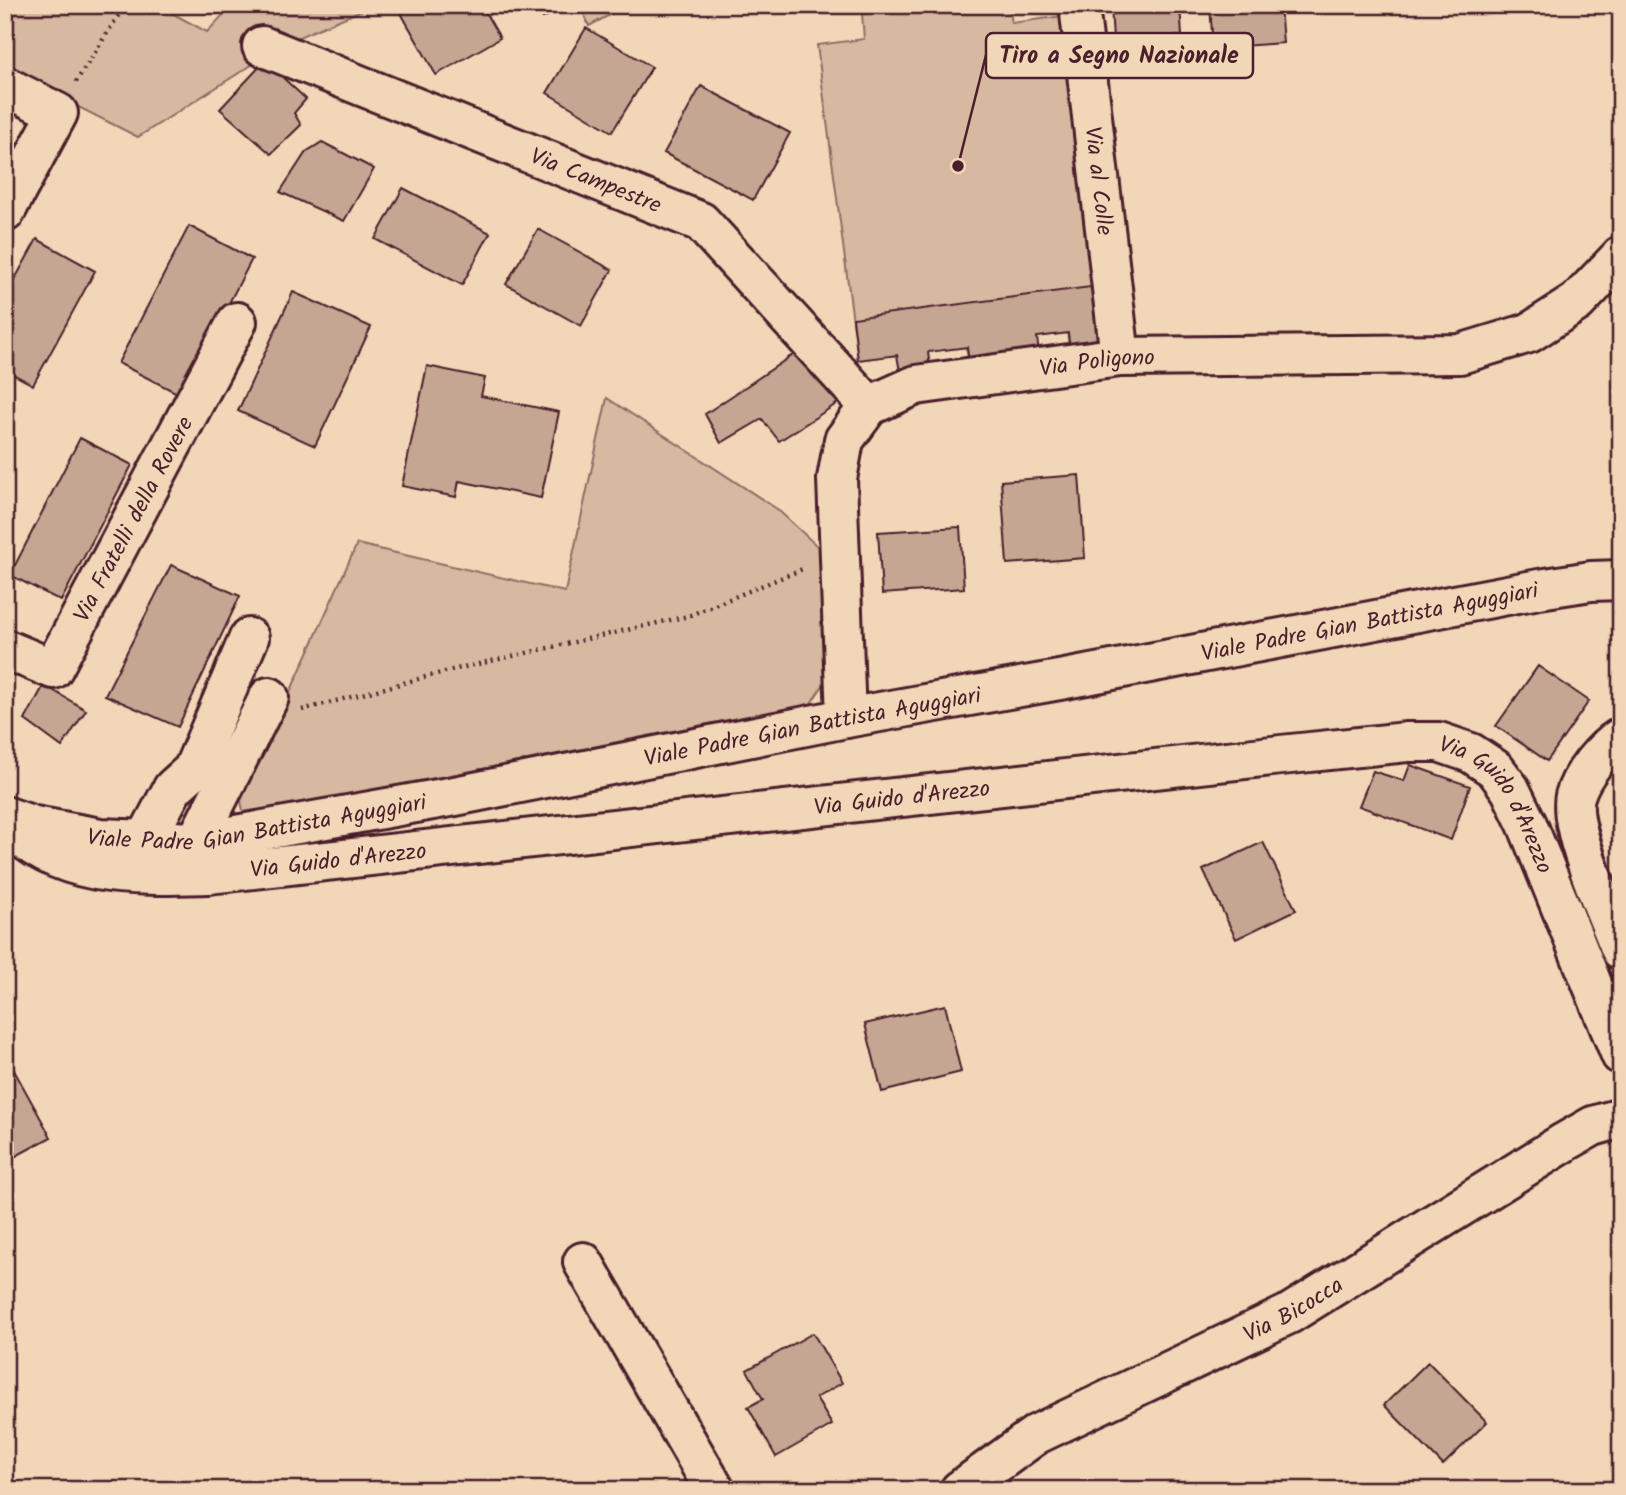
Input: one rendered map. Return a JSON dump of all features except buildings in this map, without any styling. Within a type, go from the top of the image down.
[{"type":"street","name":"Via al Colle","points":[[1079,5],[1120,357]]},
{"type":"street","name":"Via Campestre","points":[[262,46],[701,222],[869,406]]},
{"type":"street","points":[[5,86],[58,113],[5,212]]},
{"type":"street","name":"Via Poligono","points":[[846,718],[837,479],[844,440],[869,406],[916,385],[1120,357],[1460,354],[1529,333],[1577,302],[1621,256]]},
{"type":"street","name":"Via Fratelli della Rovere","points":[[5,649],[53,669],[237,322]]},
{"type":"street","name":"Viale Padre Gian Battista Aguggiari","points":[[5,816],[34,826],[87,835],[145,841],[197,842],[455,796],[846,718],[1078,677],[1539,589],[1591,581],[1621,580]]},
{"type":"street","points":[[145,841],[173,788],[193,770],[249,638]]},
{"type":"street","points":[[197,842],[262,709]]},
{"type":"street","points":[[1621,737],[1596,760],[1584,779],[1575,796],[1574,817],[1579,839],[1621,950]]},
{"type":"street","name":"Via Guido d'Arezzo","points":[[5,822],[18,836],[40,852],[69,865],[108,873],[155,876],[208,874],[1294,754],[1407,742],[1439,742],[1471,752],[1495,769],[1510,789],[1567,919],[1621,1055]]},
{"type":"street","name":"Via Bicocca","points":[[960,1490],[1037,1434],[1289,1314],[1565,1142],[1593,1126],[1621,1118]]},
{"type":"street","points":[[583,1262],[715,1490]]},
{"type":"path","points":[[58,113],[125,5]]},
{"type":"path","points":[[262,709],[452,670],[688,616],[841,553]]},
{"type":"shaded area","points":[[5,5],[157,5],[207,32],[227,11],[218,5],[374,5],[292,40],[270,31],[253,64],[138,137],[5,70]]},
{"type":"shaded area","points":[[580,5],[628,5],[589,26]]},
{"type":"shaded area","points":[[931,5],[1009,5],[1012,23],[1064,16],[1105,346],[1070,350],[1067,333],[1037,337],[969,363],[966,347],[858,360],[817,45],[864,39],[862,14]]},
{"type":"shaded area","points":[[607,398],[777,509],[817,546],[827,571],[830,675],[809,706],[244,815],[241,801],[357,544],[565,592]]},
{"type":"place","name":"Tiro a Segno Nazionale","points":[[958,166]]}]
